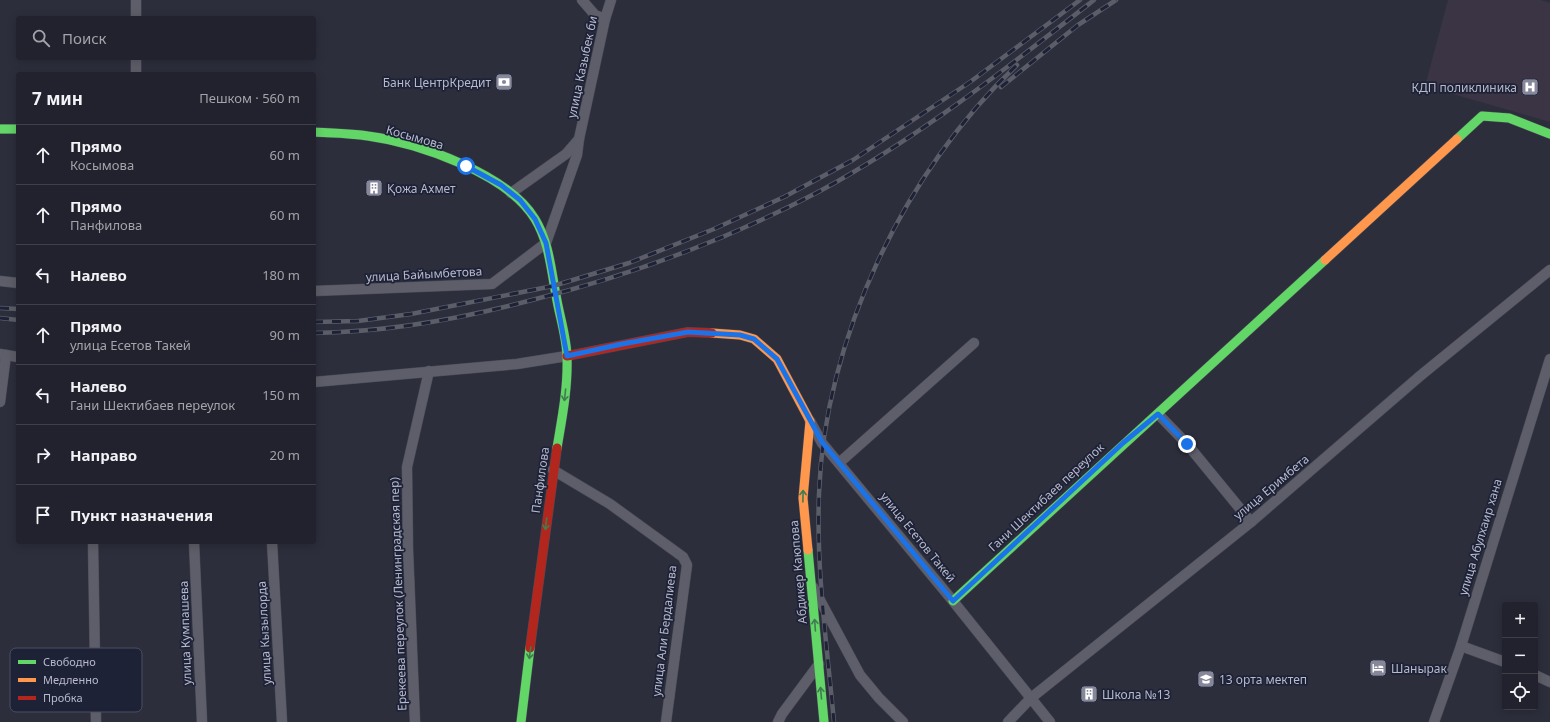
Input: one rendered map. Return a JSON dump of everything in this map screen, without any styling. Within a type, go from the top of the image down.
[{"type":"street","points":[[136,0],[136,16]]},
{"type":"street","points":[[582,0],[595,15],[605,19]]},
{"type":"street","name":"улица Казыбек би","points":[[546,243],[577,155],[579,139],[605,19],[611,0]]},
{"type":"street","points":[[136,60],[136,72]]},
{"type":"street","name":"Гани Шектибаев переулок","points":[[953,601],[1123,443],[1158,414],[1482,116],[1492,115],[1506,117],[1550,134]]},
{"type":"street","points":[[0,129],[16,129]]},
{"type":"street","name":"Косымова","points":[[316,132],[369,136],[420,148],[466,166],[501,185],[520,200],[535,219],[546,243]]},
{"type":"street","name":"улица Казыбек би","points":[[511,193],[566,154],[579,139]]},
{"type":"street","name":"улица Байымбетова","points":[[316,291],[492,284],[546,243]]},
{"type":"street","name":"Панфилова","points":[[521,722],[553,470],[566,394],[567,356],[546,243]]},
{"type":"street","name":"улица Еримбета","points":[[1008,722],[1031,698],[1251,522],[1420,376],[1550,270]]},
{"type":"street","points":[[0,281],[16,283]]},
{"type":"street","points":[[316,382],[517,364],[567,356],[688,332],[740,335],[754,339],[777,359],[810,421]]},
{"type":"street","points":[[840,463],[974,343]]},
{"type":"street","points":[[0,402],[3,354],[16,357]]},
{"type":"street","name":"улица Абулхаир хана","points":[[1434,722],[1461,646],[1550,359]]},
{"type":"street","name":"Ерекеева переулок (Ленинградская пер)","points":[[415,722],[409,564],[408,467],[429,371]]},
{"type":"street","points":[[1158,414],[1187,444],[1251,522]]},
{"type":"street","name":"улица Есетов Такей","points":[[810,421],[822,442],[1050,722]]},
{"type":"street","name":"Абдикер Каюпова","points":[[810,421],[803,498],[824,722]]},
{"type":"street","name":"улица Али Бердалиева","points":[[553,470],[610,504],[683,557],[686,561],[687,566],[666,722]]},
{"type":"street","points":[[93,544],[95,648]]},
{"type":"street","name":"улица Кумпашева","points":[[194,544],[202,722]]},
{"type":"street","name":"улица Кызылорда","points":[[272,544],[282,722]]},
{"type":"street","points":[[812,585],[860,675],[879,698],[903,722]]},
{"type":"street","points":[[1461,646],[1502,661]]},
{"type":"street","points":[[778,722],[782,714],[819,664]]},
{"type":"street","points":[[1538,676],[1550,682]]},
{"type":"street","points":[[96,712],[96,722]]},
{"type":"shaded area","points":[[1448,0],[1541,0],[1550,3],[1550,122],[1425,86]]},
{"type":"railway","points":[[316,322],[358,321],[411,314],[553,286],[629,263],[714,229],[784,197],[853,160],[970,82],[1080,0]]},
{"type":"railway","points":[[316,333],[397,327],[451,319],[505,307],[569,290],[643,267],[751,225],[820,191],[892,148],[961,101],[1094,0]]},
{"type":"railway","points":[[1001,87],[1078,25],[1116,0]]},
{"type":"railway","points":[[834,722],[823,608],[818,522],[824,436],[836,377],[854,318],[878,261],[906,206],[940,155],[977,107],[1017,65]]},
{"type":"railway","points":[[0,308],[16,309]]},
{"type":"railway","points":[[0,318],[16,320]]},
{"type":"traffic: fast","points":[[1457,139],[1482,116],[1509,118],[1550,134]]},
{"type":"traffic: fast","points":[[0,129],[16,129]]},
{"type":"traffic: fast","points":[[316,132],[368,136],[389,140],[436,153],[484,175],[505,188],[522,203],[535,219],[540,228],[549,256],[567,350],[566,392],[557,448]]},
{"type":"traffic: fast","points":[[953,601],[1325,260]]},
{"type":"traffic: fast","points":[[808,550],[824,722]]},
{"type":"traffic: fast","points":[[521,722],[530,648]]},
{"type":"traffic: slow","points":[[1325,260],[1457,139]]},
{"type":"traffic: slow","points":[[712,333],[740,335],[754,339],[777,359],[810,421],[803,498],[808,550]]},
{"type":"traffic: jam","points":[[567,356],[688,332],[712,333]]},
{"type":"traffic: jam","points":[[530,648],[557,448]]},
{"type":"place","name":"Банк ЦентрКредит","points":[[504,82]]},
{"type":"place","name":"КДП поликлиника","points":[[1530,87]]},
{"type":"place","name":"Қожа Ахмет","points":[[374,188]]},
{"type":"place","name":"Шанырак","points":[[1378,668]]},
{"type":"place","name":"13 орта мектеп","points":[[1206,679]]},
{"type":"place","name":"Школа №13","points":[[1089,694]]},
{"type":"route","points":[[466,166],[501,185],[520,200],[535,219],[546,243],[567,356],[688,332],[740,335],[754,339],[777,359],[822,442],[953,601],[1123,443],[1158,414],[1187,444]]}]
